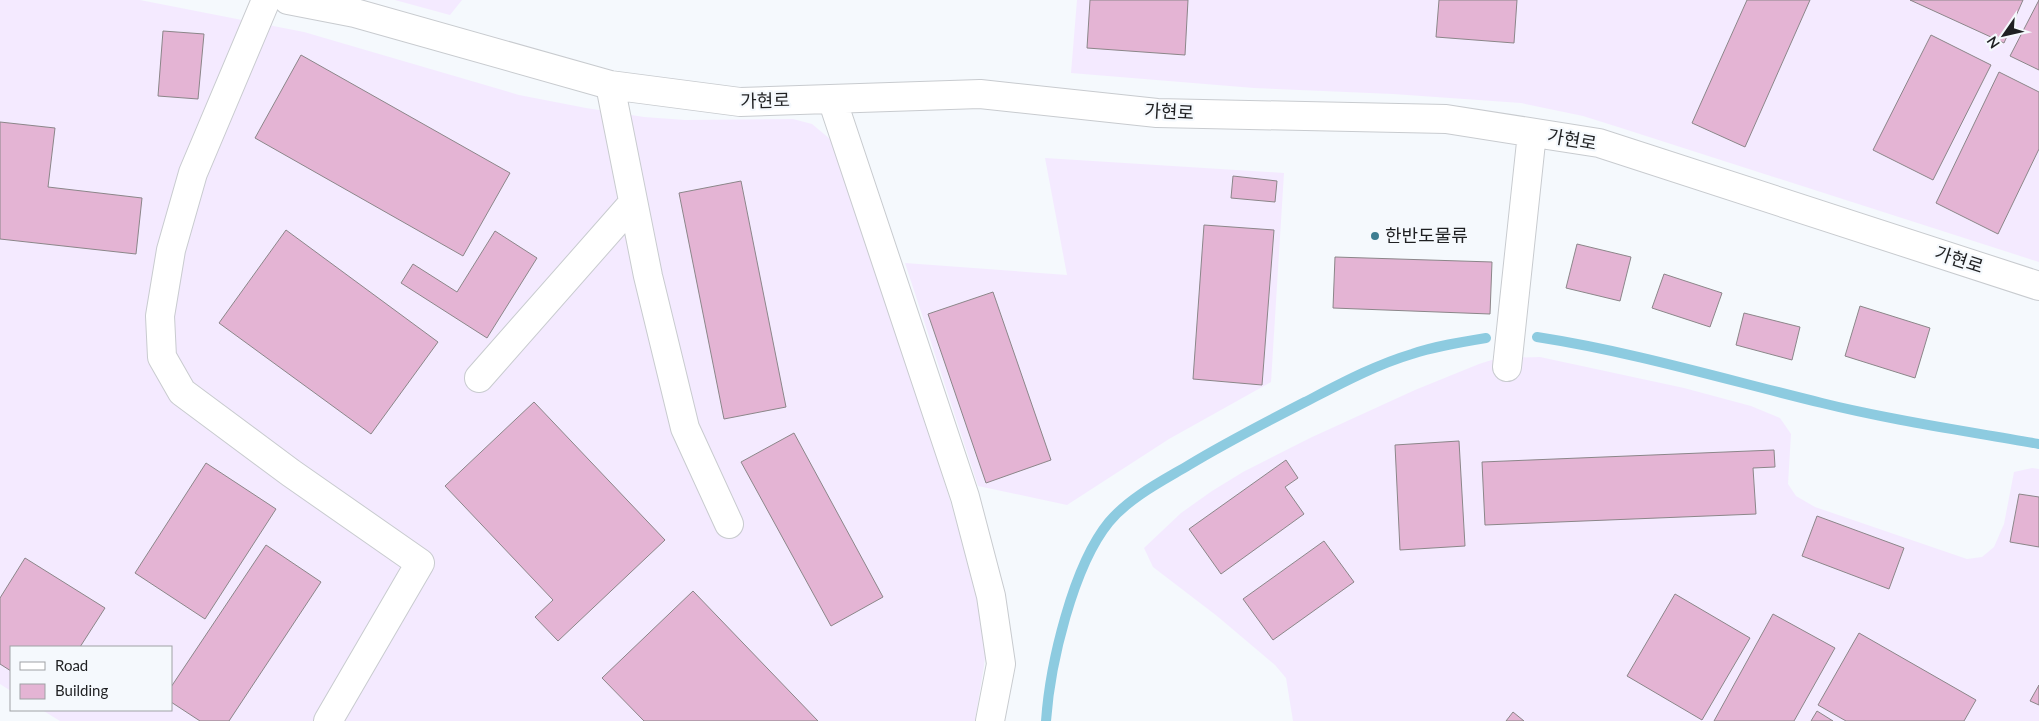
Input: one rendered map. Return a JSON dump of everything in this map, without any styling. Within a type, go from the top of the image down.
[{"type":"street","points":[[266,0],[193,173],[171,250],[160,316],[162,357],[182,392],[420,564],[328,721]]},
{"type":"street","name":"가현로","points":[[288,0],[355,13],[610,85],[740,102],[980,94],[1157,113],[1446,119],[1599,143],[2039,286]]},
{"type":"street","points":[[610,85],[648,276],[685,428],[729,524]]},
{"type":"street","points":[[832,99],[965,497],[991,596],[1001,664],[990,721]]},
{"type":"street","points":[[1508,367],[1532,133]]},
{"type":"street","points":[[479,378],[633,203]]},
{"type":"shaded area","points":[[0,0],[140,0],[304,32],[519,95],[644,117],[685,120],[793,119],[812,124],[830,139],[844,167],[902,340],[981,604],[987,641],[975,721],[60,721],[44,711],[172,711],[172,646],[10,646],[10,690],[0,684]]},
{"type":"shaded area","points":[[395,0],[462,0],[450,15]]},
{"type":"shaded area","points":[[1077,0],[2039,0],[2039,262],[1583,116],[1521,103],[1393,94],[1254,88],[1071,73]]},
{"type":"shaded area","points":[[1045,158],[1284,173],[1271,382],[1169,439],[1067,505],[978,486],[905,263],[1067,275]]},
{"type":"shaded area","points":[[1540,357],[1684,388],[1751,406],[1780,418],[1791,434],[1788,484],[1796,496],[1815,507],[1967,559],[1982,557],[1994,547],[2004,524],[2014,472],[2032,468],[2039,469],[2039,721],[1293,721],[1286,678],[1275,665],[1217,616],[1153,567],[1144,548],[1181,513],[1243,472],[1310,438],[1415,390],[1479,364],[1498,358]]},
{"type":"building","points":[[1090,0],[1188,0],[1185,55],[1087,48]]},
{"type":"building","points":[[1439,0],[1517,0],[1514,43],[1436,37]]},
{"type":"building","points":[[1747,0],[1810,0],[1745,147],[1692,123]]},
{"type":"building","points":[[1910,0],[2023,0],[2004,43]]},
{"type":"building","points":[[2039,0],[2039,70],[2010,56]]},
{"type":"building","points":[[163,31],[204,34],[198,99],[158,96]]},
{"type":"building","points":[[1931,35],[1991,65],[1933,180],[1873,150]]},
{"type":"building","points":[[301,55],[510,173],[463,256],[255,138]]},
{"type":"building","points":[[1999,72],[2039,92],[2039,149],[1998,234],[1936,203]]},
{"type":"building","points":[[0,122],[55,128],[48,187],[142,198],[136,254],[0,239]]},
{"type":"building","points":[[1233,176],[1277,181],[1275,202],[1231,198]]},
{"type":"building","points":[[741,181],[786,407],[724,419],[679,193]]},
{"type":"building","points":[[1204,225],[1274,230],[1262,385],[1193,379]]},
{"type":"building","points":[[286,230],[438,342],[371,434],[219,323]]},
{"type":"building","points":[[495,231],[537,258],[487,338],[401,283],[413,264],[457,292]]},
{"type":"building","points":[[1577,244],[1631,257],[1620,301],[1566,288]]},
{"type":"building","points":[[1335,257],[1492,262],[1490,314],[1333,308]]},
{"type":"building","points":[[1664,274],[1722,293],[1710,327],[1652,308]]},
{"type":"building","points":[[993,292],[1051,460],[986,483],[928,314]]},
{"type":"building","points":[[1860,306],[1930,328],[1915,378],[1845,356]]},
{"type":"building","points":[[1744,313],[1800,327],[1792,360],[1736,345]]},
{"type":"building","points":[[534,402],[665,540],[558,641],[535,617],[553,600],[445,486]]},
{"type":"building","points":[[794,433],[883,597],[831,626],[741,462]]},
{"type":"building","points":[[1459,441],[1465,546],[1400,550],[1395,445]]},
{"type":"building","points":[[1774,450],[1775,467],[1753,468],[1756,514],[1485,525],[1482,462]]},
{"type":"building","points":[[1286,460],[1298,478],[1285,487],[1304,514],[1221,574],[1189,529]]},
{"type":"building","points":[[206,463],[276,509],[205,619],[135,573]]},
{"type":"building","points":[[2019,494],[2039,497],[2039,547],[2010,542]]},
{"type":"building","points":[[1817,516],[1904,548],[1889,589],[1802,556]]},
{"type":"building","points":[[1324,541],[1354,582],[1273,640],[1243,599]]},
{"type":"building","points":[[266,545],[321,582],[229,721],[200,721],[172,703],[172,686]]},
{"type":"building","points":[[25,558],[105,608],[81,646],[10,646],[10,670],[0,664],[0,598]]},
{"type":"building","points":[[693,591],[818,721],[644,721],[602,678]]},
{"type":"building","points":[[1675,594],[1750,638],[1702,720],[1627,676]]},
{"type":"building","points":[[1773,614],[1835,648],[1794,721],[1714,721]]},
{"type":"building","points":[[1859,633],[1976,700],[1964,721],[1846,721],[1818,705]]},
{"type":"building","points":[[2039,685],[2039,705],[2030,701]]},
{"type":"building","points":[[1817,711],[1833,721],[1811,721]]},
{"type":"building","points":[[1513,712],[1524,721],[1506,721]]},
{"type":"waterway","points":[[1537,337],[1645,358],[1849,409],[2039,444]]},
{"type":"waterway","points":[[1046,721],[1052,672],[1074,589],[1096,541],[1117,513],[1157,483],[1218,448],[1358,375],[1398,358],[1421,351],[1486,338]]},
{"type":"place","name":"한반도물류","points":[[1375,236]]}]
